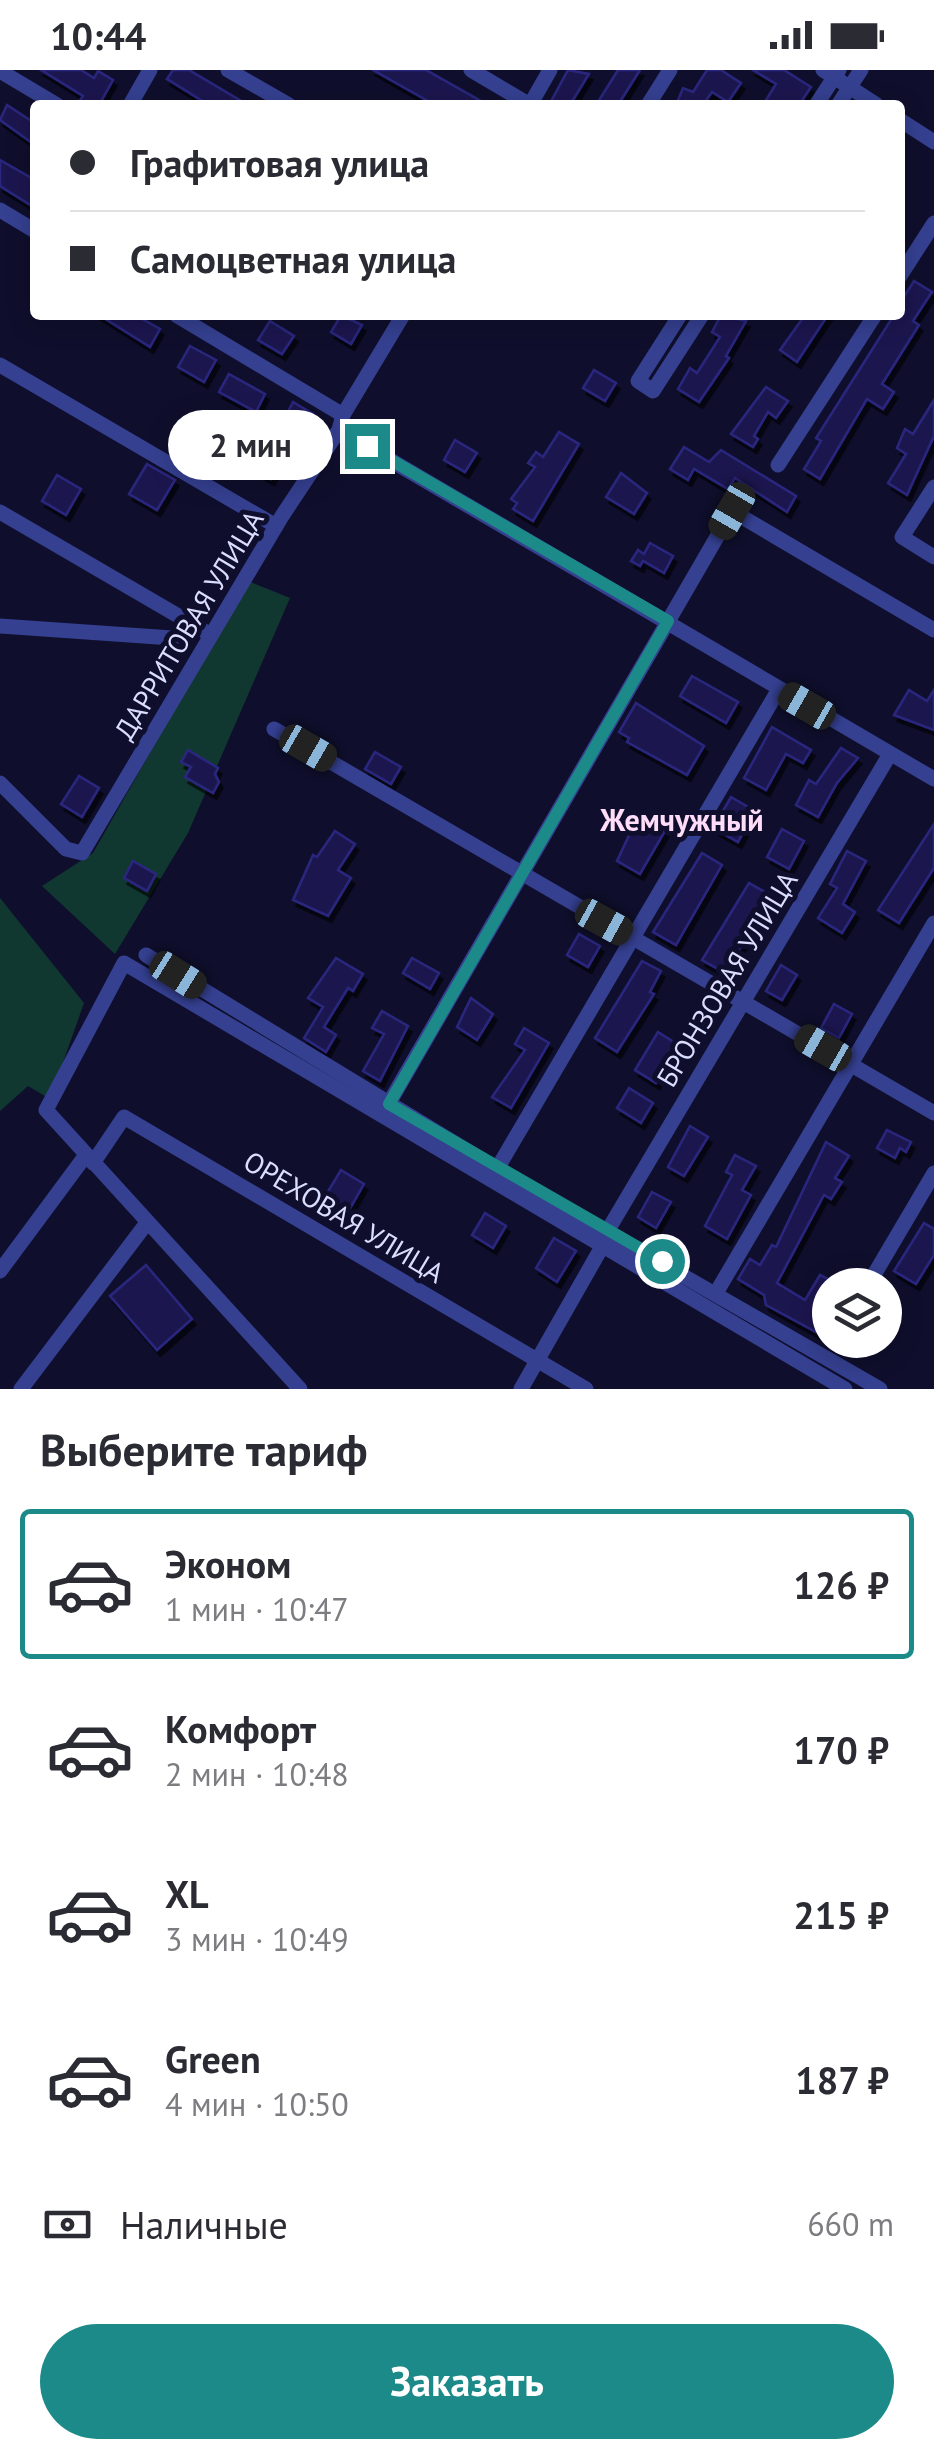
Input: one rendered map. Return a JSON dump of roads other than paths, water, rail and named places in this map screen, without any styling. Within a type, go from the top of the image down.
[{"type":"street","points":[[133,100],[150,70]]},
{"type":"street","points":[[228,70],[280,100]]},
{"type":"street","points":[[471,70],[522,100]]},
{"type":"street","points":[[533,100],[550,70]]},
{"type":"street","points":[[651,100],[670,70]]},
{"type":"street","points":[[841,100],[860,70]]},
{"type":"street","points":[[0,71],[49,100]]},
{"type":"street","points":[[818,100],[832,72],[870,100]]},
{"type":"street","points":[[905,123],[934,142]]},
{"type":"street","points":[[0,210],[30,228]]},
{"type":"street","points":[[905,268],[934,224]]},
{"type":"street","points":[[184,320],[341,422],[934,779]]},
{"type":"street","name":"ДАРРИТОВАЯ УЛИЦА","points":[[0,783],[76,854],[86,848],[401,320]]},
{"type":"street","points":[[677,320],[638,381],[653,391],[699,320]]},
{"type":"street","points":[[778,464],[872,320]]},
{"type":"street","points":[[0,365],[276,526]]},
{"type":"street","points":[[934,488],[902,538],[934,558]]},
{"type":"street","points":[[389,1104],[732,511],[934,630]]},
{"type":"street","points":[[0,512],[211,635]]},
{"type":"street","points":[[0,626],[172,638],[182,634],[189,622]]},
{"type":"street","points":[[497,1170],[779,689]]},
{"type":"street","points":[[274,729],[934,1112]]},
{"type":"street","name":"БРОНЗОВАЯ УЛИЦА","points":[[521,1389],[742,1001],[890,754]]},
{"type":"street","points":[[716,1293],[934,923]]},
{"type":"street","points":[[146,955],[845,1389]]},
{"type":"street","points":[[300,1389],[46,1110],[124,963],[606,1238],[716,1293],[812,1349]]},
{"type":"street","name":"ОРЕХОВАЯ УЛИЦА","points":[[90,1159],[124,1117],[586,1389]]},
{"type":"street","points":[[0,1271],[90,1159]]},
{"type":"street","points":[[878,1268],[934,1173]]},
{"type":"street","points":[[21,1389],[146,1224]]},
{"type":"street","points":[[827,1358],[880,1389]]},
{"type":"district","name":"Жемчужный","points":[[682,821]]}]
